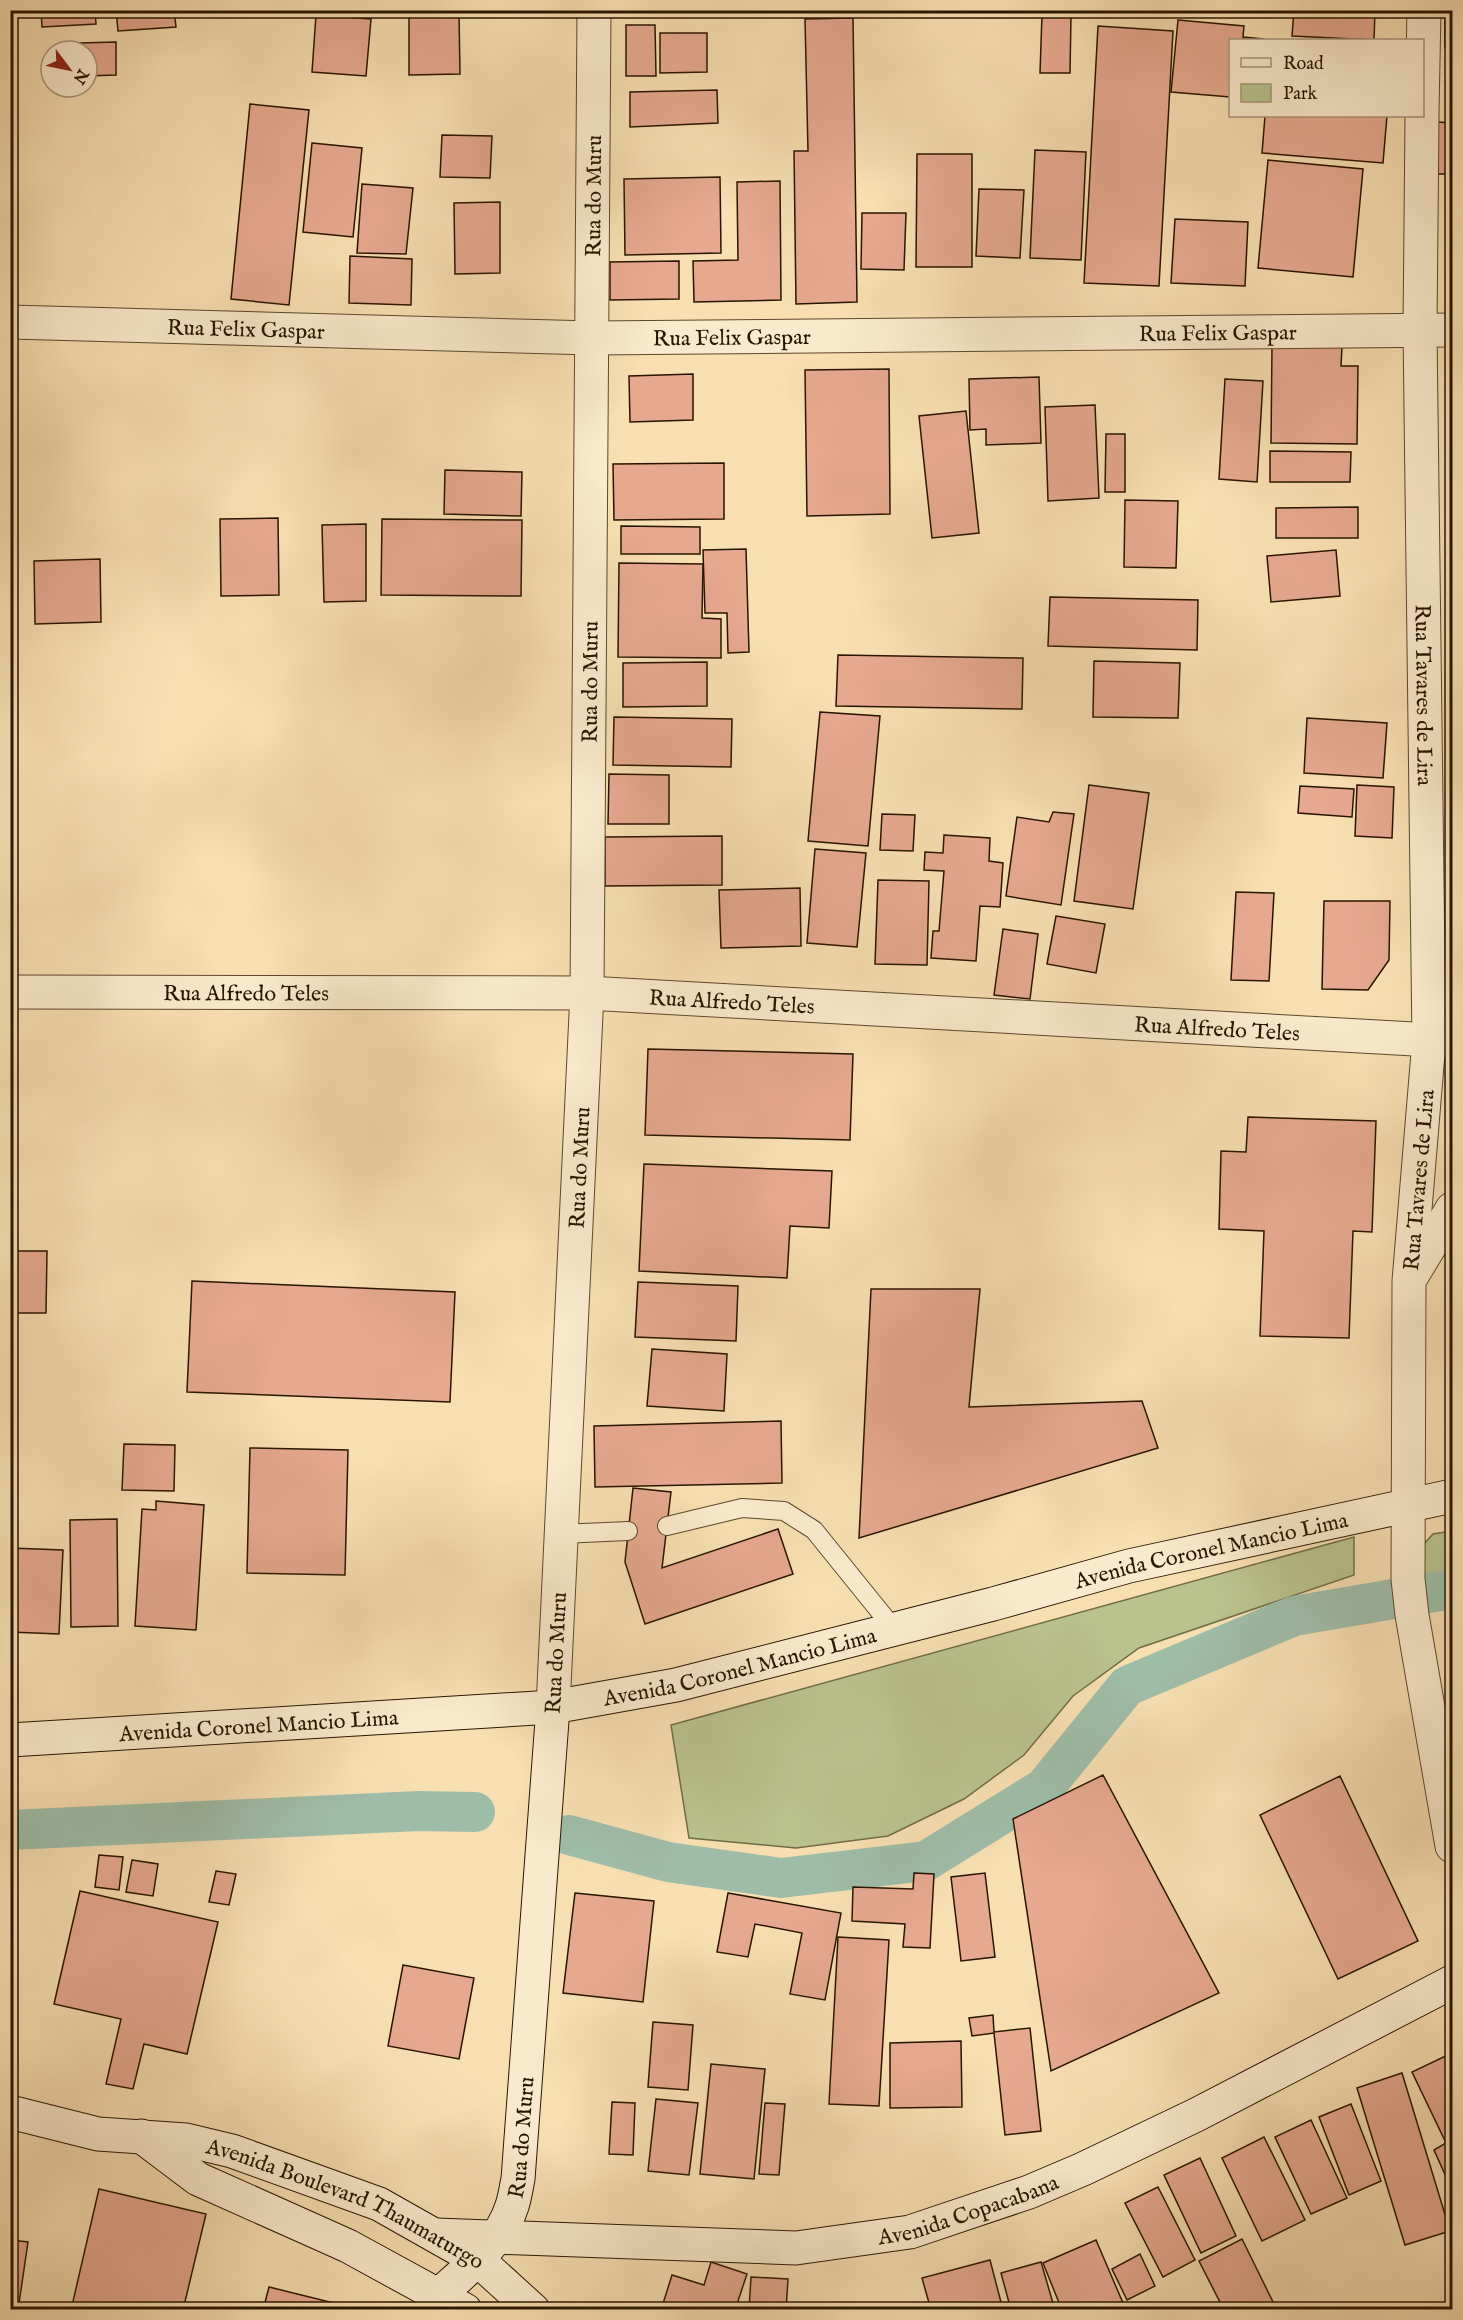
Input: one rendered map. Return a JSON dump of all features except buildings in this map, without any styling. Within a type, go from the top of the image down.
[{"type":"street","name":"Rua do Muru","points":[[452,2302],[488,2248],[512,2206],[518,2179],[553,1707],[587,993],[594,10]]},
{"type":"street","name":"Rua Tavares de Lira","points":[[1423,39],[1424,10]]},
{"type":"street","name":"Rua Tavares de Lira","points":[[1422,117],[1420,330],[1441,1041],[1409,1281],[1408,1578],[1412,1615],[1452,1846]]},
{"type":"street","name":"Rua Felix Gaspar","points":[[10,322],[593,338],[1452,330]]},
{"type":"street","name":"Rua Alfredo Teles","points":[[10,992],[587,993],[1441,1041]]},
{"type":"street","points":[[1409,1281],[1452,1209]]},
{"type":"street","name":"Avenida Coronel Mancio Lima","points":[[10,1740],[553,1707],[676,1685],[1129,1566],[1410,1507],[1452,1496]]},
{"type":"street","name":"Avenida Copacabana","points":[[436,2235],[488,2248],[601,2239],[642,2243],[796,2248],[910,2232],[1029,2192],[1083,2169],[1206,2110],[1452,1982]]},
{"type":"street","name":"Avenida Boulevard Thaumaturgo","points":[[10,2112],[98,2134],[186,2140],[232,2151],[379,2204],[436,2235]]},
{"type":"street","name":"Avenida Boulevard Thaumaturgo","points":[[141,2136],[198,2179],[348,2246],[452,2302]]},
{"type":"street","name":"Avenida Boulevard Thaumaturgo","points":[[488,2248],[533,2310]]},
{"type":"lane","points":[[667,1526],[742,1508],[784,1511],[814,1530],[894,1629]]},
{"type":"lane","points":[[561,1534],[628,1531]]},
{"type":"green space","points":[[1452,1531],[1452,1583],[1421,1590],[1414,1555],[1433,1534]]},
{"type":"green space","points":[[1354,1537],[1354,1575],[1139,1648],[1073,1696],[1024,1755],[964,1799],[888,1836],[796,1848],[689,1838],[671,1725]]},
{"type":"waterway","points":[[569,1835],[668,1862],[781,1878],[926,1861],[1044,1788],[1127,1686],[1294,1616],[1452,1589]]},
{"type":"waterway","points":[[10,1830],[419,1811],[475,1812]]}]
